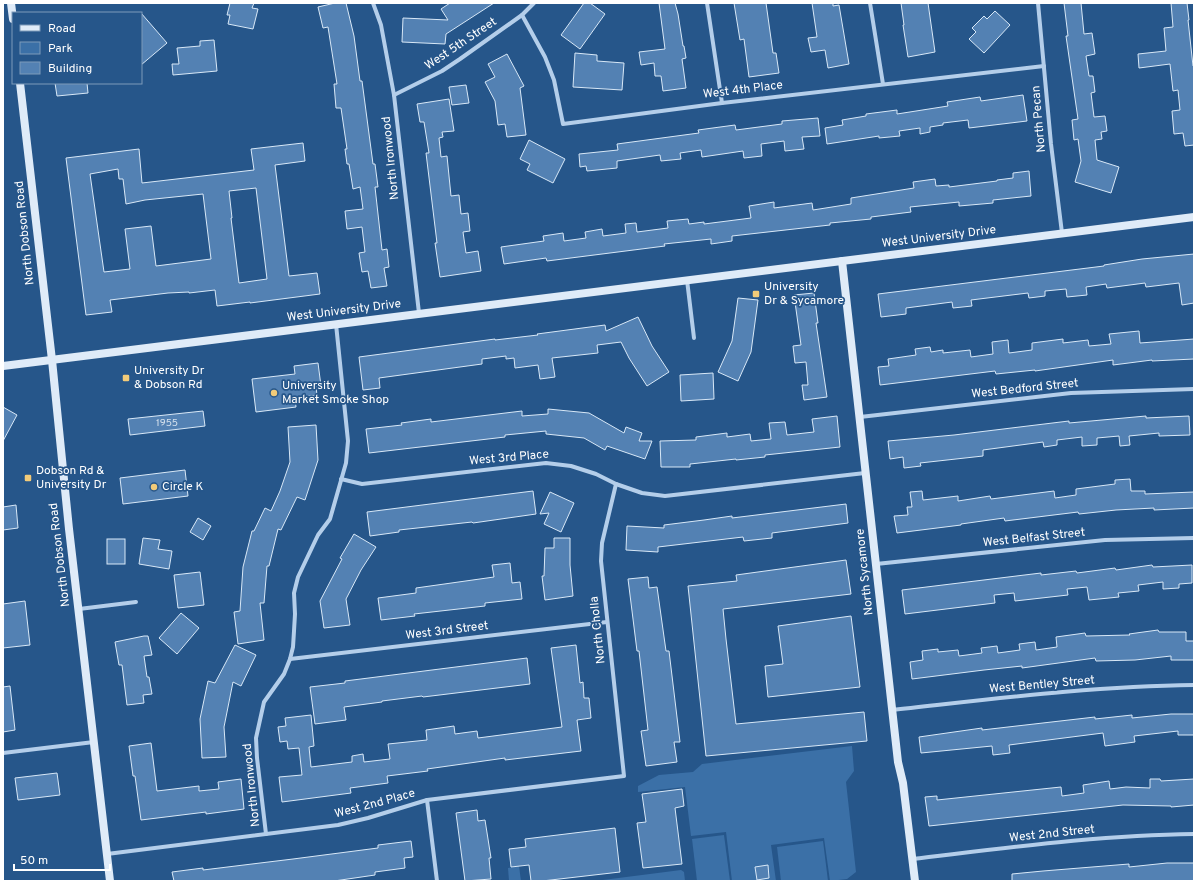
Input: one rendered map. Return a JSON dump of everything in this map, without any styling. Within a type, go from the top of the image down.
[{"type":"main road","name":"North Dobson Road","points":[[20,84],[52,360],[78,609],[110,881]]},
{"type":"main road","name":"West University Drive","points":[[3,366],[687,279],[1194,217]]},
{"type":"main road","name":"North Sycamore","points":[[842,261],[898,762],[903,783],[914,881]]},
{"type":"street","name":"North Ironwood","points":[[373,3],[381,25],[394,95],[419,313]]},
{"type":"street","name":"West 5th Street","points":[[394,95],[460,59],[522,14],[534,3]]},
{"type":"street","points":[[707,3],[722,102]]},
{"type":"street","points":[[870,3],[883,84]]},
{"type":"street","name":"North Pecan","points":[[1038,3],[1051,144],[1062,234]]},
{"type":"street","name":"West 4th Place","points":[[522,14],[545,57],[554,80],[563,124],[722,102],[1044,66]]},
{"type":"street","points":[[687,279],[694,338]]},
{"type":"street","name":"North Ironwood","points":[[266,834],[256,738],[264,702],[284,674],[290,659],[293,647],[294,631],[294,593],[298,577],[318,535],[330,519],[346,464],[348,442],[336,324]]},
{"type":"street","name":"West Bedford Street","points":[[860,417],[1071,393],[1194,389]]},
{"type":"street","name":"West 3rd Place","points":[[341,479],[362,484],[546,463],[571,466],[596,474],[616,484],[642,493],[665,496],[866,473]]},
{"type":"street","name":"North Cholla","points":[[616,484],[602,543],[601,561],[624,776]]},
{"type":"street","name":"West Belfast Street","points":[[876,564],[1105,540],[1194,538]]},
{"type":"street","points":[[78,609],[136,602]]},
{"type":"street","name":"West 3rd Street","points":[[290,659],[607,622]]},
{"type":"street","name":"West Bentley Street","points":[[892,710],[1074,691],[1153,685],[1194,685]]},
{"type":"street","points":[[3,754],[94,742]]},
{"type":"street","name":"West 2nd Place","points":[[107,854],[338,825],[368,818],[427,800],[624,776]]},
{"type":"street","points":[[427,800],[437,881]]},
{"type":"street","name":"West 2nd Street","points":[[912,859],[1151,834],[1194,834]]},
{"type":"green space","points":[[852,746],[854,771],[846,782],[856,872],[847,879],[830,881],[824,838],[771,845],[776,881],[732,881],[726,832],[691,836],[685,787],[638,792],[638,786],[659,775],[693,772],[702,764]]},
{"type":"green space","points":[[724,835],[730,881],[697,881],[692,839]]},
{"type":"green space","points":[[823,841],[828,881],[781,881],[777,847]]},
{"type":"green space","points":[[519,866],[521,881],[509,881],[508,868]]},
{"type":"green space","points":[[681,870],[684,872],[685,881],[595,881]]},
{"type":"building","points":[[230,3],[254,3],[252,8],[258,9],[253,29],[228,24],[230,15],[227,15]]},
{"type":"building","points":[[335,3],[346,3],[354,36],[360,81],[362,81],[373,164],[375,164],[378,187],[375,187],[382,250],[387,249],[389,267],[384,268],[387,286],[371,288],[368,271],[362,272],[359,253],[365,252],[362,227],[347,229],[345,211],[363,209],[360,187],[353,189],[349,164],[347,164],[345,149],[347,149],[341,108],[336,108],[334,84],[337,84],[328,27],[323,28],[318,7]]},
{"type":"building","points":[[450,3],[494,3],[446,34],[445,44],[402,42],[403,18],[448,20],[441,9]]},
{"type":"building","points":[[584,3],[590,3],[605,14],[580,49],[561,35]]},
{"type":"building","points":[[659,3],[675,3],[686,58],[682,59],[686,88],[663,91],[661,76],[655,76],[654,63],[641,65],[639,52],[665,49]]},
{"type":"building","points":[[734,3],[766,3],[773,53],[776,53],[779,73],[749,77],[744,39],[740,40]]},
{"type":"building","points":[[812,3],[833,3],[833,6],[839,5],[849,64],[828,68],[825,50],[811,52],[808,38],[817,37]]},
{"type":"building","points":[[901,3],[928,3],[935,52],[908,57]]},
{"type":"building","points":[[1064,3],[1081,3],[1084,34],[1092,33],[1095,54],[1086,56],[1089,76],[1093,76],[1095,92],[1091,93],[1094,117],[1105,116],[1107,131],[1101,132],[1102,139],[1095,140],[1097,160],[1119,167],[1111,193],[1075,182],[1081,161],[1078,139],[1074,140],[1072,120],[1078,119],[1066,36],[1068,36]]},
{"type":"building","points":[[1171,3],[1187,3],[1194,66],[1194,145],[1185,146],[1183,133],[1174,134],[1172,111],[1180,110],[1178,90],[1173,91],[1170,64],[1139,68],[1138,54],[1166,51],[1164,28],[1173,27]]},
{"type":"building","points":[[995,11],[1010,25],[984,53],[969,39],[976,32],[972,28],[984,16],[987,19]]},
{"type":"building","points":[[142,14],[167,43],[142,64]]},
{"type":"building","points":[[214,40],[217,71],[173,75],[172,64],[179,64],[177,48],[200,46],[200,41]]},
{"type":"building","points":[[575,53],[597,55],[597,61],[624,63],[622,90],[573,87]]},
{"type":"building","points":[[507,54],[524,86],[520,88],[526,135],[507,137],[505,124],[498,125],[495,101],[485,82],[495,77],[488,64]]},
{"type":"building","points":[[55,84],[87,84],[88,93],[57,96]]},
{"type":"building","points":[[466,85],[469,103],[452,105],[449,87]]},
{"type":"building","points":[[1023,95],[1027,121],[969,128],[968,120],[943,123],[943,125],[930,127],[930,132],[920,134],[920,128],[899,131],[900,136],[879,138],[879,136],[827,144],[825,128],[843,125],[842,120],[866,116],[866,114],[897,110],[897,114],[948,106],[947,102],[980,97],[981,101]]},
{"type":"building","points":[[449,99],[454,131],[442,132],[443,137],[439,138],[441,157],[447,156],[451,196],[459,195],[461,214],[468,213],[470,231],[463,232],[466,253],[478,251],[481,271],[440,277],[426,153],[429,153],[424,122],[420,122],[417,104]]},
{"type":"building","points":[[818,118],[820,136],[802,137],[804,149],[785,151],[784,141],[761,144],[762,156],[744,158],[743,151],[702,157],[701,150],[680,153],[681,159],[661,161],[660,155],[617,161],[617,168],[587,171],[586,166],[580,167],[579,154],[618,150],[617,144],[699,133],[698,130],[735,125],[736,130],[782,124],[782,121]]},
{"type":"building","points":[[529,140],[565,159],[553,183],[527,170],[530,164],[520,159]]},
{"type":"building","points":[[303,143],[305,161],[275,165],[289,276],[317,273],[320,294],[217,306],[215,290],[189,293],[168,293],[110,300],[112,312],[86,315],[66,158],[139,149],[142,183],[254,170],[251,149]],"holes":[[[118,169],[119,179],[123,179],[126,204],[145,200],[203,194],[211,259],[156,266],[151,226],[125,229],[130,269],[104,272],[90,174]],[[256,188],[267,279],[239,283],[229,191]]]},
{"type":"building","points":[[1029,171],[1031,196],[993,200],[993,203],[959,206],[959,202],[910,207],[911,212],[871,217],[871,219],[830,223],[830,225],[732,236],[732,241],[711,244],[711,239],[664,244],[665,246],[547,261],[546,258],[504,264],[501,247],[544,241],[543,236],[563,233],[564,241],[586,238],[585,232],[602,229],[603,236],[626,233],[625,224],[636,223],[637,232],[668,228],[667,221],[688,219],[689,224],[704,222],[704,224],[751,218],[749,206],[774,202],[774,208],[812,203],[813,210],[851,204],[851,198],[914,188],[913,182],[935,179],[936,186],[949,185],[949,187],[1013,178],[1013,173]]},
{"type":"building","points":[[1194,254],[1194,303],[1182,305],[1179,283],[1146,287],[1145,283],[1107,288],[1106,284],[1086,287],[1087,295],[1067,297],[1066,289],[1045,291],[1045,296],[1029,298],[1028,293],[971,300],[972,306],[953,308],[952,302],[906,308],[906,314],[881,317],[878,294],[1104,266],[1142,259]]},
{"type":"building","points":[[814,293],[818,323],[816,323],[827,397],[804,400],[802,385],[808,385],[806,362],[795,363],[793,346],[801,345],[794,295]]},
{"type":"building","points":[[738,298],[758,300],[751,352],[738,381],[718,372],[732,341]]},
{"type":"building","points":[[638,317],[652,346],[669,372],[647,386],[629,358],[621,342],[597,345],[598,353],[552,358],[555,377],[540,379],[538,365],[515,368],[514,358],[506,359],[506,356],[482,359],[482,364],[379,378],[380,388],[363,390],[359,357],[495,339],[538,335],[537,334],[605,325],[606,331]]},
{"type":"building","points":[[1139,331],[1140,343],[1194,339],[1194,359],[1152,360],[1113,365],[1113,360],[1035,371],[996,374],[995,371],[880,385],[878,367],[889,366],[888,359],[916,355],[915,349],[930,347],[931,352],[943,350],[943,353],[970,350],[971,357],[993,354],[992,342],[1008,340],[1009,353],[1032,350],[1032,343],[1063,339],[1063,343],[1088,340],[1089,346],[1111,344],[1109,334]]},
{"type":"building","name":"University Market Smoke Shop","points":[[318,363],[321,386],[316,387],[317,395],[295,398],[296,407],[256,412],[252,379],[295,374],[294,366]]},
{"type":"building","points":[[713,373],[714,399],[681,401],[680,375]]},
{"type":"building","points":[[3,407],[17,415],[3,441]]},
{"type":"building","points":[[548,409],[589,413],[624,433],[626,427],[642,433],[639,441],[652,441],[645,459],[607,446],[605,450],[584,438],[546,434],[546,431],[369,453],[366,429],[402,425],[401,423],[431,419],[431,422],[522,411],[522,416],[548,414]]},
{"type":"building","points":[[203,411],[205,426],[130,435],[128,419]]},
{"type":"building","points":[[837,416],[840,447],[765,455],[765,457],[690,464],[690,467],[661,467],[660,441],[696,440],[696,437],[727,433],[727,437],[750,434],[751,441],[771,439],[769,423],[785,422],[787,435],[814,432],[812,419]]},
{"type":"building","points":[[1146,416],[1146,418],[1189,416],[1190,435],[1159,436],[1159,433],[1129,436],[1130,445],[1120,446],[1119,436],[1097,438],[1097,445],[1082,446],[1082,437],[1057,440],[1057,445],[1044,447],[1043,442],[983,450],[983,456],[920,463],[921,466],[904,468],[903,457],[890,459],[888,441],[954,435],[1069,421],[1069,423]]},
{"type":"building","points":[[316,425],[318,460],[305,500],[297,497],[281,530],[278,529],[269,566],[267,566],[264,603],[260,603],[264,640],[238,644],[234,612],[240,611],[243,567],[252,531],[254,531],[265,508],[271,511],[290,462],[288,427]]},
{"type":"building","name":"Circle K","points":[[185,470],[188,496],[123,504],[120,478]]},
{"type":"building","points":[[1130,479],[1131,491],[1145,491],[1145,494],[1194,492],[1194,508],[1154,510],[1154,508],[1079,514],[1078,512],[1005,521],[1004,518],[897,533],[894,516],[908,515],[907,507],[912,507],[910,492],[922,491],[923,500],[958,496],[958,501],[990,496],[991,499],[1054,491],[1055,498],[1076,495],[1076,489],[1115,484],[1115,480]]},
{"type":"building","points":[[533,491],[536,514],[473,523],[399,530],[399,532],[370,536],[367,512]]},
{"type":"building","points":[[550,492],[574,503],[561,532],[544,524],[549,513],[540,514]]},
{"type":"building","points":[[846,504],[848,523],[772,533],[772,538],[744,541],[743,537],[658,547],[658,552],[626,550],[627,526],[664,528],[664,525],[732,516],[732,518]]},
{"type":"building","points":[[16,505],[18,528],[3,530],[3,507]]},
{"type":"building","points":[[198,518],[211,526],[203,540],[190,532]]},
{"type":"building","points":[[354,534],[376,547],[361,570],[346,599],[350,625],[324,628],[320,601],[342,559],[340,558]]},
{"type":"building","points":[[143,538],[160,540],[158,549],[172,551],[169,569],[139,564]]},
{"type":"building","points":[[554,538],[570,538],[570,565],[573,596],[545,600],[542,576],[544,576],[545,548],[554,548]]},
{"type":"building","points":[[107,539],[125,539],[125,564],[107,564]]},
{"type":"building","points":[[846,560],[851,594],[723,609],[726,639],[736,724],[864,712],[867,741],[706,756],[688,586],[737,581],[736,575]]},
{"type":"building","points":[[510,563],[512,583],[520,582],[522,599],[485,603],[485,606],[414,614],[415,616],[381,620],[378,598],[416,593],[416,588],[494,577],[492,565]]},
{"type":"building","points":[[1152,565],[1153,567],[1192,565],[1192,583],[1179,584],[1179,588],[1163,589],[1163,582],[1138,585],[1139,591],[1118,593],[1119,597],[1089,600],[1087,587],[1067,589],[1068,595],[1015,601],[1014,593],[994,595],[995,603],[905,614],[902,590],[1041,573],[1041,575],[1076,571],[1077,573]]},
{"type":"building","points":[[200,572],[204,605],[178,608],[174,575]]},
{"type":"building","points":[[648,577],[649,588],[657,587],[666,651],[669,651],[680,742],[674,742],[677,762],[646,766],[641,731],[648,730],[639,651],[637,651],[628,579]]},
{"type":"building","points":[[25,601],[30,645],[3,648],[3,604]]},
{"type":"building","points":[[181,613],[199,628],[177,654],[159,638]]},
{"type":"building","points":[[851,616],[860,687],[768,697],[765,666],[783,664],[778,626]]},
{"type":"building","points":[[1158,630],[1159,632],[1186,632],[1186,641],[1194,641],[1194,660],[1171,660],[1171,656],[1135,660],[1096,661],[1095,658],[1022,668],[1022,666],[912,679],[910,662],[923,660],[922,651],[938,649],[938,652],[958,650],[959,656],[982,653],[981,648],[997,646],[998,653],[1020,650],[1019,644],[1035,642],[1036,650],[1057,647],[1056,637],[1085,633],[1086,636],[1130,635],[1129,634]]},
{"type":"building","points":[[148,636],[152,655],[144,656],[147,677],[149,677],[152,694],[143,695],[144,703],[127,705],[122,665],[119,665],[115,642]]},
{"type":"building","points":[[235,645],[256,655],[241,686],[233,682],[224,727],[226,757],[202,758],[200,719],[208,681],[215,683]]},
{"type":"building","points":[[576,645],[580,683],[583,682],[584,698],[589,698],[591,718],[577,720],[581,751],[505,760],[505,758],[427,769],[428,771],[387,776],[388,783],[350,788],[351,793],[282,802],[279,777],[302,775],[299,748],[288,749],[287,741],[280,742],[278,727],[286,726],[285,718],[311,715],[314,746],[309,747],[311,767],[352,762],[352,756],[363,754],[364,762],[390,759],[388,744],[427,740],[426,730],[454,726],[455,734],[477,731],[478,738],[562,727],[551,648]]},
{"type":"building","points":[[527,658],[530,684],[422,696],[344,707],[346,720],[315,724],[310,687],[345,683],[345,681]]},
{"type":"building","points":[[10,686],[15,730],[3,732],[3,687]]},
{"type":"building","points":[[1171,714],[1194,714],[1194,735],[1178,735],[1178,731],[1134,736],[1135,742],[1105,746],[1103,733],[1009,745],[1010,753],[993,755],[992,746],[921,753],[919,737],[982,728],[982,730],[1095,717],[1095,719],[1132,715],[1132,718]]},
{"type":"building","points":[[151,743],[157,791],[199,786],[199,791],[219,789],[218,782],[241,779],[244,809],[141,820],[129,746]]},
{"type":"building","points":[[57,773],[60,795],[18,800],[15,778]]},
{"type":"building","points":[[1150,779],[1160,779],[1161,781],[1194,779],[1194,805],[1171,807],[1123,805],[929,826],[925,797],[937,796],[937,800],[1061,787],[1062,796],[1084,793],[1083,785],[1109,781],[1110,789],[1126,787],[1150,788]]},
{"type":"building","points":[[682,789],[684,806],[675,808],[682,864],[643,868],[637,823],[646,822],[642,794]]},
{"type":"building","points":[[477,810],[478,821],[485,820],[491,858],[489,858],[491,879],[465,881],[456,813]]},
{"type":"building","points":[[615,828],[620,872],[531,881],[529,865],[511,867],[509,849],[526,847],[525,839]]},
{"type":"building","points":[[411,841],[413,857],[404,858],[405,868],[375,872],[375,875],[334,881],[174,881],[172,872],[203,868],[203,870],[378,848],[378,845]]},
{"type":"building","points":[[1167,863],[1194,863],[1194,881],[1012,881],[1012,874],[1129,864],[1129,867]]},
{"type":"building","points":[[768,865],[769,878],[757,880],[755,867]]},
{"type":"place","name":"University Dr & Sycamore","points":[[756,294]]},
{"type":"place","name":"University Dr & Dobson Rd","points":[[126,378]]},
{"type":"place","name":"University Market Smoke Shop","points":[[274,393]]},
{"type":"place","name":"Dobson Rd & University Dr","points":[[28,478]]},
{"type":"place","name":"Circle K","points":[[154,487]]}]
